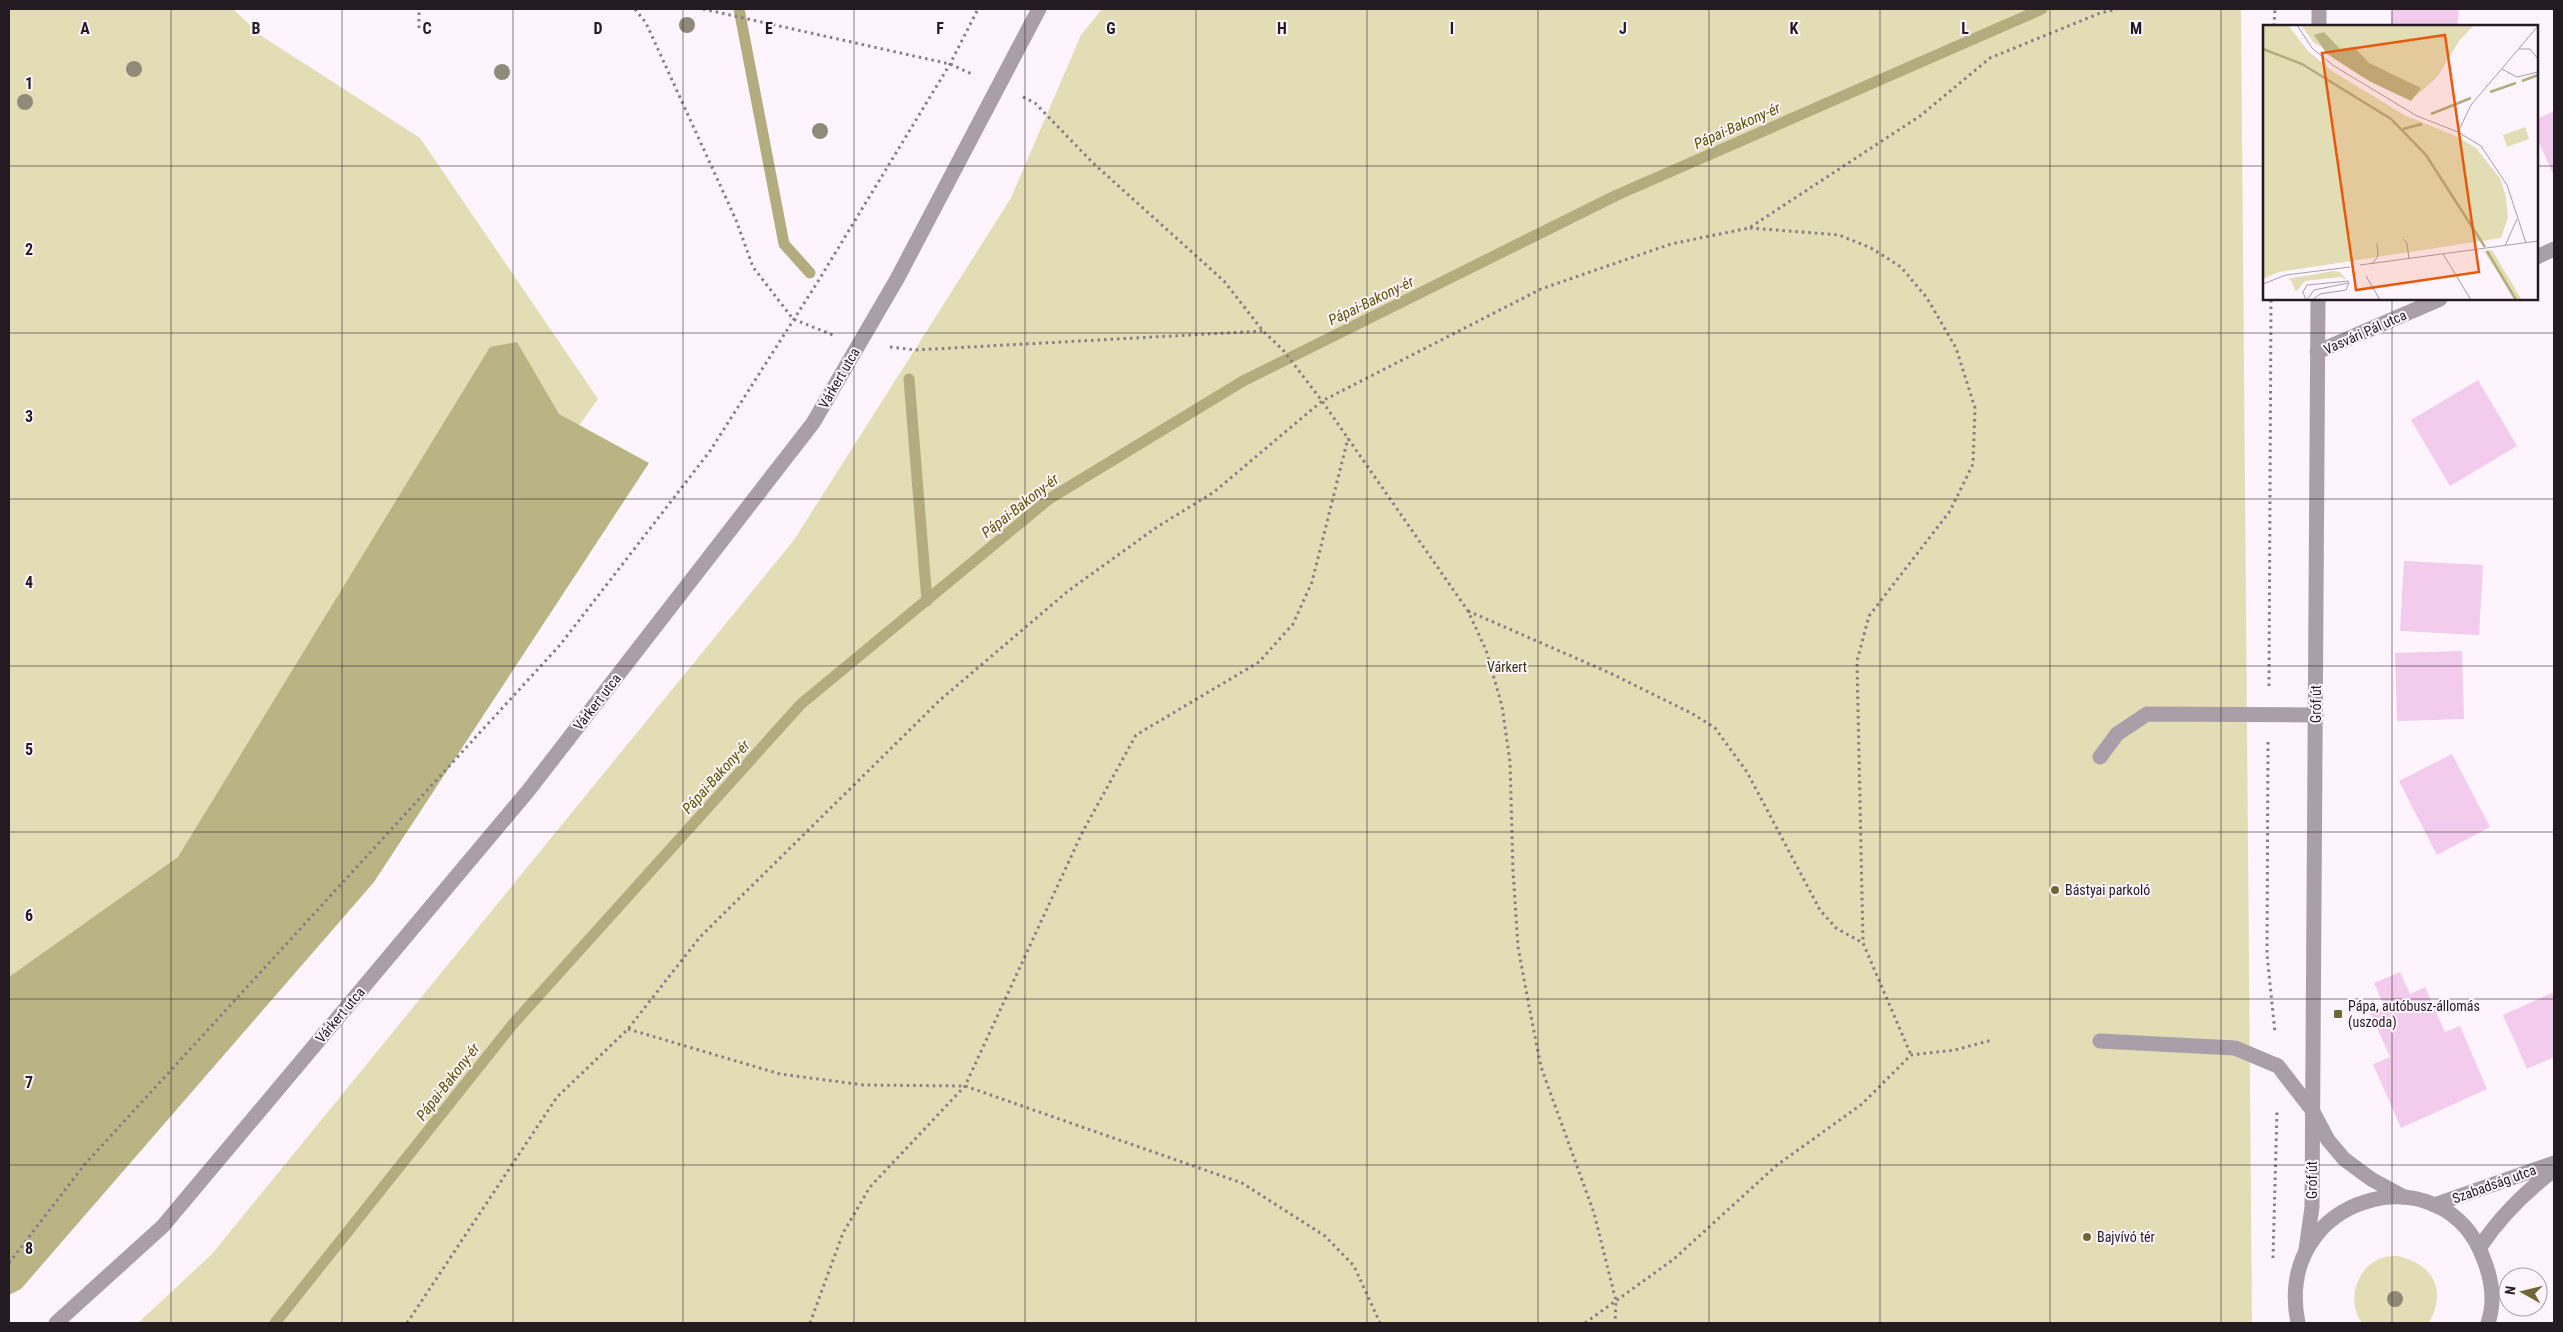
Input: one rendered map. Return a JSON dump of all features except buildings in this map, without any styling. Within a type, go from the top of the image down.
[{"type":"street","name":"Várkert utca","points":[[56,1323],[163,1226],[528,791],[813,423],[897,279],[1039,9]]},
{"type":"street","points":[[2319,25],[2320,9]]},
{"type":"street","points":[[2538,257],[2554,249]]},
{"type":"street","name":"Gróf út","points":[[2298,1323],[2294,1303],[2296,1276],[2306,1250],[2312,1207],[2318,300]]},
{"type":"street","name":"Vasvári Pál utca","points":[[2317,352],[2438,300]]},
{"type":"street","points":[[2100,757],[2117,734],[2147,714],[2316,715]]},
{"type":"street","points":[[2100,1041],[2235,1048],[2278,1066],[2312,1110]]},
{"type":"street","name":"Gróf út","points":[[2312,1110],[2328,1140],[2344,1159],[2371,1179],[2404,1197],[2434,1205],[2460,1222],[2480,1246],[2491,1278],[2492,1312],[2488,1323]]},
{"type":"street","name":"Szabadság utca","points":[[2434,1205],[2554,1163]]},
{"type":"street","name":"Szabadság utca","points":[[2480,1246],[2510,1208],[2532,1187],[2554,1170]]},
{"type":"street","name":"Gróf út","points":[[2306,1250],[2322,1227],[2344,1210],[2373,1198],[2404,1197]]},
{"type":"path","points":[[418,28],[419,9]]},
{"type":"path","points":[[703,9],[950,64],[1035,103],[1092,163],[1224,281],[1264,331],[1283,350],[1348,438],[1468,611],[1486,650],[1502,706],[1510,762],[1513,870],[1518,947],[1541,1067],[1594,1213],[1616,1301],[1615,1323]]},
{"type":"path","points":[[9,1263],[85,1164],[560,645],[710,451],[817,283],[950,64],[978,9]]},
{"type":"path","points":[[1749,228],[1920,116],[1990,58],[2100,14],[2118,9]]},
{"type":"path","points":[[2274,25],[2275,9]]},
{"type":"path","points":[[407,1323],[557,1097],[628,1029],[700,937],[940,700],[1068,591],[1156,527],[1214,492],[1322,401],[1541,289],[1671,244],[1749,228],[1839,235],[1871,248],[1901,267],[1927,298],[1956,348],[1975,408],[1973,464],[1950,511],[1869,616],[1857,661],[1863,943],[1911,1055]]},
{"type":"path","points":[[2271,300],[2267,954],[2278,1066],[2273,1264]]},
{"type":"path","points":[[810,1323],[844,1233],[870,1187],[966,1086],[1082,833],[1136,735],[1259,662],[1293,624],[1312,582],[1348,438]]},
{"type":"path","points":[[1468,611],[1610,673],[1693,714],[1715,728],[1747,772],[1820,910],[1836,928],[1863,943]]},
{"type":"path","points":[[628,1029],[780,1074],[864,1085],[966,1086],[1242,1183],[1325,1236],[1354,1266],[1380,1323]]},
{"type":"path","points":[[1585,1323],[1674,1259],[1777,1165],[1862,1104],[1911,1055],[1955,1050],[1992,1040]]},
{"type":"green space","points":[[9,9],[233,9],[263,37],[420,138],[598,399],[9,1225]]},
{"type":"green space","name":"Várkert","points":[[1102,9],[2241,9],[2252,1323],[138,1323],[212,1254],[794,540],[1011,198],[1081,35]]},
{"type":"green space","points":[[2398,1256],[2421,1266],[2434,1280],[2437,1300],[2429,1323],[2362,1323],[2357,1314],[2354,1295],[2360,1277],[2373,1262],[2384,1257]]},
{"type":"shaded area","points":[[517,342],[559,414],[649,463],[374,882],[21,1289],[9,1295],[9,977],[178,857],[490,347]]},
{"type":"waterway","points":[[739,9],[784,244],[810,273]]},
{"type":"waterway","name":"Pápai-Bakony-ér","points":[[275,1323],[513,1024],[801,704],[1049,499],[1243,381],[1617,195],[2042,9]]},
{"type":"waterway","points":[[909,379],[927,601]]},
{"type":"place","name":"Bástyai parkoló","points":[[2055,890]]},
{"type":"place","name":"Pápa, autóbusz-állomás (uszoda)","points":[[2338,1014]]},
{"type":"place","name":"Bajvívó tér","points":[[2087,1237]]}]
